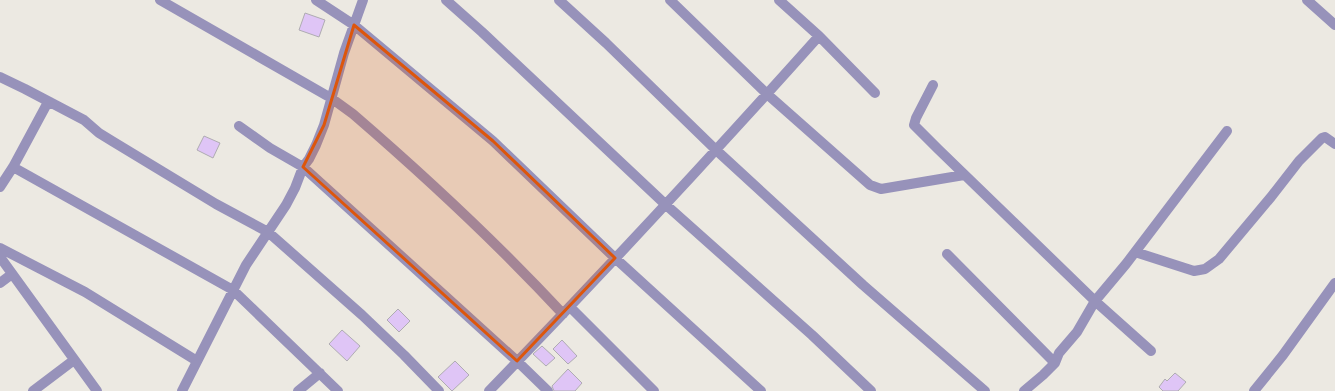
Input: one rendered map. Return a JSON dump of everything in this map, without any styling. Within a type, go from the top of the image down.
[{"type":"street","points":[[160,0],[331,98],[353,114],[377,134],[479,229],[530,279],[654,391]]},
{"type":"street","points":[[316,0],[354,25],[493,141],[615,258],[761,391]]},
{"type":"street","points":[[182,391],[246,265],[295,188],[303,167],[316,145],[324,125],[344,53],[364,0]]},
{"type":"street","points":[[446,0],[488,37],[665,204],[812,335],[871,391]]},
{"type":"street","points":[[560,0],[715,149],[863,285],[985,391]]},
{"type":"street","points":[[670,0],[767,94],[870,185],[881,189],[964,175]]},
{"type":"street","points":[[779,0],[818,36],[875,93]]},
{"type":"street","points":[[1307,0],[1335,25]]},
{"type":"street","points":[[489,391],[566,311],[767,94],[818,36]]},
{"type":"street","points":[[0,77],[84,120],[99,133],[112,141],[216,204],[268,232],[362,315],[439,391]]},
{"type":"street","points":[[933,85],[914,125],[1096,301],[1151,351]]},
{"type":"street","points":[[0,187],[13,167],[48,102]]},
{"type":"street","points":[[239,126],[270,148],[303,167],[518,361],[548,391]]},
{"type":"street","points":[[1024,391],[1055,363],[1060,353],[1077,332],[1096,301],[1227,131]]},
{"type":"street","points":[[1135,252],[1194,271],[1206,269],[1219,259],[1299,161],[1318,142],[1325,137],[1335,144]]},
{"type":"street","points":[[13,167],[233,290],[338,391]]},
{"type":"street","points":[[0,248],[85,292],[197,361]]},
{"type":"street","points":[[947,254],[1055,363]]},
{"type":"street","points":[[0,257],[97,391]]},
{"type":"street","points":[[0,283],[12,274]]},
{"type":"street","points":[[1254,391],[1283,355],[1335,284]]},
{"type":"street","points":[[33,391],[74,360]]},
{"type":"street","points":[[298,391],[320,373]]},
{"type":"highlighted area","points":[[354,25],[493,141],[615,258],[517,361],[303,167],[324,125]]},
{"type":"building","points":[[305,13],[325,20],[319,37],[299,30]]},
{"type":"building","points":[[204,136],[220,143],[213,158],[197,150]]},
{"type":"building","points":[[398,309],[410,321],[399,332],[387,320]]},
{"type":"building","points":[[342,330],[360,346],[347,361],[329,344]]},
{"type":"building","points":[[562,340],[577,356],[568,364],[553,349]]},
{"type":"building","points":[[542,346],[555,358],[546,366],[533,354]]},
{"type":"building","points":[[455,361],[469,375],[452,391],[438,377]]},
{"type":"building","points":[[568,369],[582,383],[575,391],[554,391],[552,386]]},
{"type":"building","points":[[1175,373],[1186,382],[1178,391],[1163,391],[1159,387],[1165,379],[1167,381]]}]
